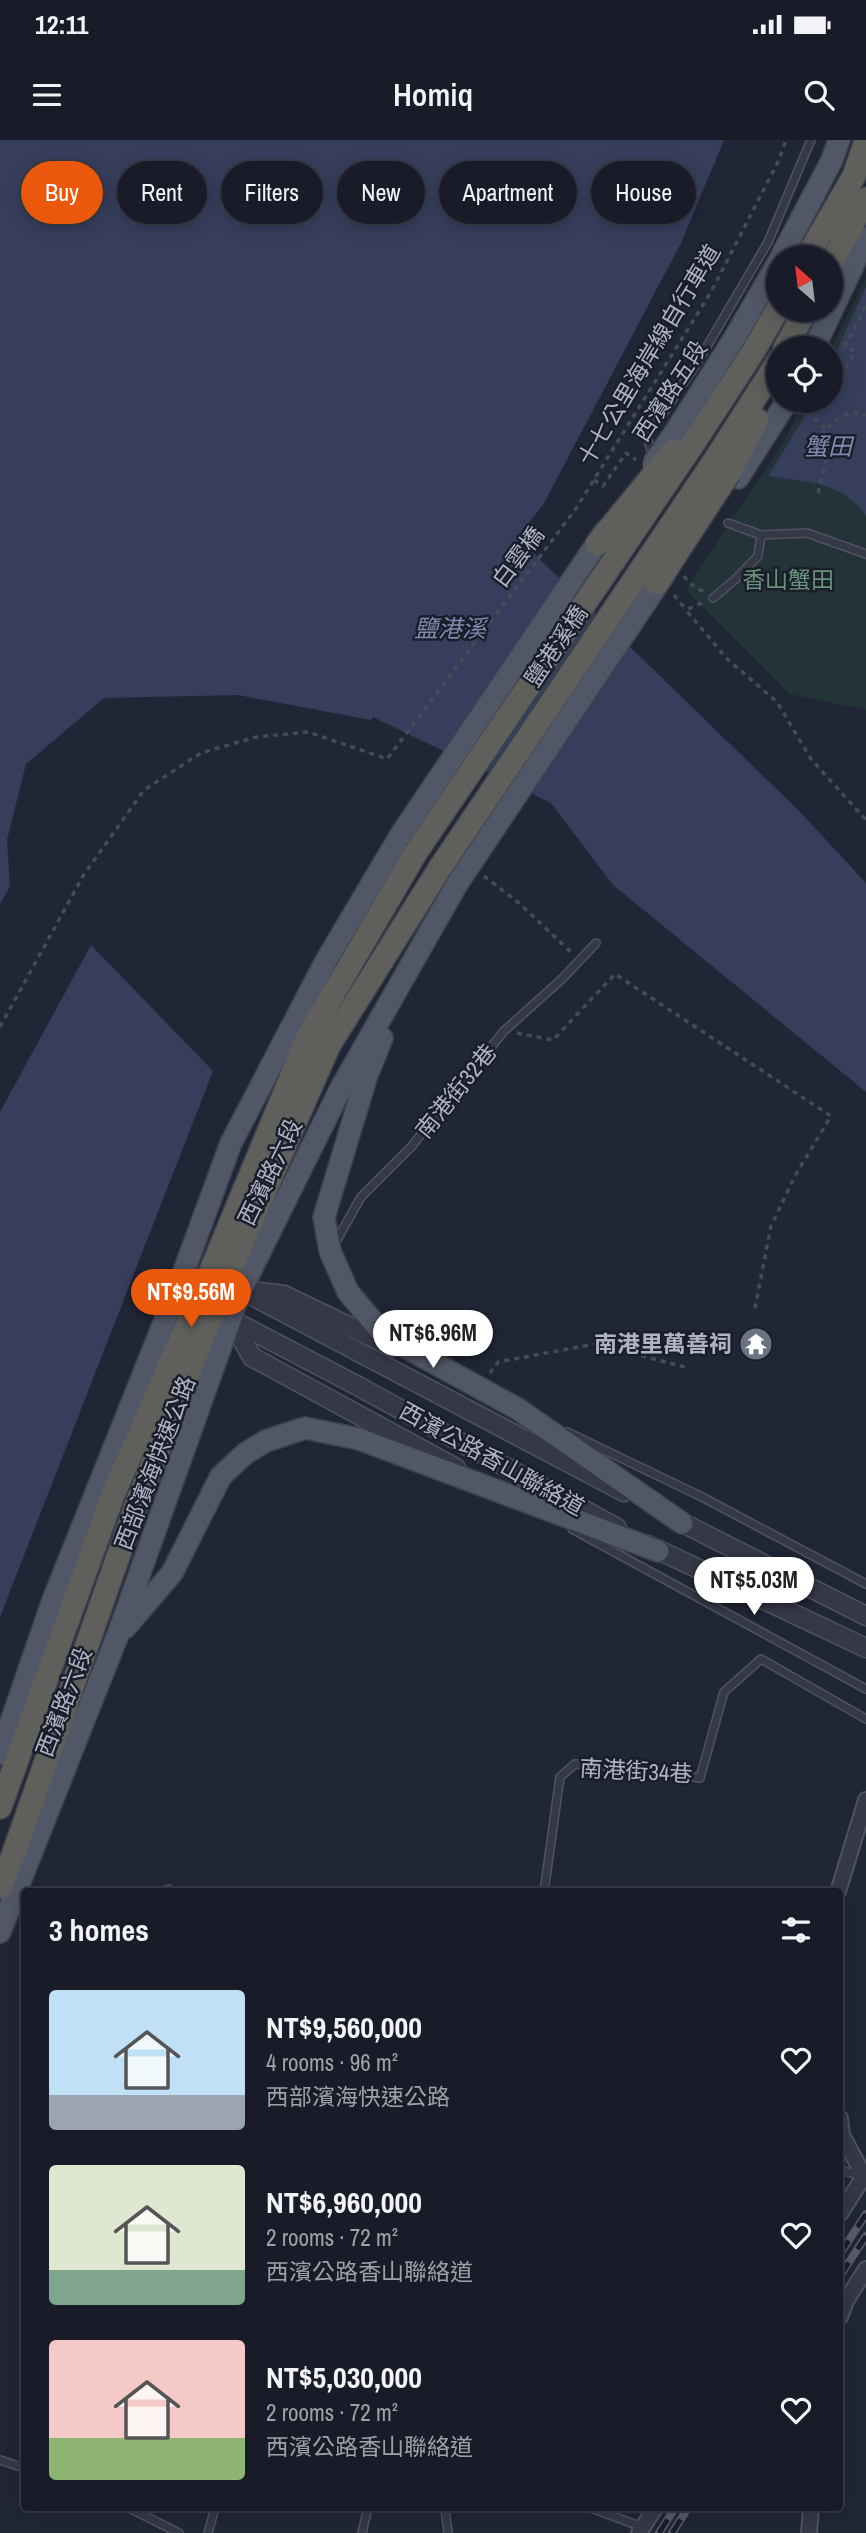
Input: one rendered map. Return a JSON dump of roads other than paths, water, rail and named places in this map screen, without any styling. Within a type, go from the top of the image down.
[{"type":"highway","points":[[814,245],[854,176],[866,141]]},
{"type":"highway","points":[[841,245],[866,199]]},
{"type":"highway","points":[[597,544],[753,352],[770,322]]},
{"type":"highway","points":[[666,589],[766,386]]},
{"type":"highway","name":"鹽港溪橋","points":[[408,844],[686,435]]},
{"type":"highway","name":"鹽港溪橋","points":[[448,876],[727,470]]},
{"type":"highway","name":"西部濱海快速公路","points":[[223,1286],[308,1037],[408,844]]},
{"type":"highway","name":"西部濱海快速公路","points":[[14,1889],[12,1858],[137,1503],[223,1286],[328,1045],[448,876]]},
{"type":"highway","name":"西部濱海快速公路","points":[[0,1807],[113,1495],[211,1315]]},
{"type":"main road","name":"西濱路五段","points":[[787,245],[832,160],[839,140]]},
{"type":"main road","points":[[820,336],[866,238]]},
{"type":"main road","name":"西濱路五段","points":[[686,435],[766,284]]},
{"type":"main road","points":[[727,470],[777,413]]},
{"type":"main road","name":"鹽港溪橋","points":[[408,844],[597,544]]},
{"type":"main road","points":[[448,876],[666,589]]},
{"type":"main road","name":"西濱路六段","points":[[0,1754],[52,1600],[177,1290],[231,1143],[327,959],[408,844]]},
{"type":"main road","name":"西濱路六段","points":[[0,1932],[14,1889],[117,1637],[211,1315],[223,1286],[410,967],[448,876]]},
{"type":"main road","points":[[410,967],[367,1075],[324,1217],[330,1251],[348,1292],[385,1336],[518,1409],[682,1523]]},
{"type":"main road","points":[[117,1637],[172,1573],[221,1476],[246,1453],[266,1441],[305,1428],[359,1439],[658,1551]]},
{"type":"street","points":[[177,1290],[223,1286],[284,1294],[518,1409]]},
{"type":"street","name":"西濱公路香山聯絡道","points":[[223,1286],[866,1616]]},
{"type":"street","name":"西濱公路香山聯絡道","points":[[177,1290],[211,1315],[356,1385],[658,1551],[866,1648]]},
{"type":"street","points":[[211,1315],[251,1357],[512,1498]]},
{"type":"street","points":[[839,1888],[866,1800]]},
{"type":"street","points":[[843,2137],[865,2175],[843,2209]]},
{"type":"street","points":[[843,2309],[866,2269]]},
{"type":"street","points":[[641,2530],[653,2511]]},
{"type":"street","points":[[809,2533],[811,2511]]},
{"type":"lane","points":[[659,478],[647,437],[696,365],[768,242],[811,140]]},
{"type":"lane","points":[[728,523],[761,535],[807,533],[866,554]]},
{"type":"lane","points":[[713,597],[737,578],[758,556],[761,535]]},
{"type":"lane","name":"南港街32巷","points":[[330,1251],[360,1197],[411,1147],[505,1031],[596,943]]},
{"type":"lane","points":[[518,1409],[702,1497],[866,1584]]},
{"type":"lane","points":[[512,1498],[866,1689]]},
{"type":"lane","name":"南港街34巷","points":[[545,1888],[560,1777],[575,1764],[616,1766],[700,1777],[724,1692],[761,1659],[866,1719]]},
{"type":"lane","points":[[843,2171],[865,2175]]},
{"type":"lane","points":[[0,2460],[21,2467]]},
{"type":"lane","points":[[135,2511],[179,2533]]},
{"type":"lane","points":[[208,2533],[214,2511]]},
{"type":"lane","points":[[362,2533],[367,2511]]},
{"type":"lane","points":[[445,2511],[448,2533]]},
{"type":"lane","points":[[598,2511],[641,2530]]},
{"type":"water","name":"鹽港溪","points":[[0,140],[724,140],[696,207],[696,161],[591,161],[591,224],[689,224],[543,505],[517,537],[800,812],[866,883],[866,1092],[613,885],[551,803],[373,717],[371,720],[238,695],[104,698],[26,764],[7,840],[10,886],[0,904]]},
{"type":"water","name":"蟹田","points":[[866,287],[866,516],[846,496],[822,485],[768,476],[807,413],[843,413],[843,337]]},
{"type":"water","points":[[91,945],[213,1071],[0,1617],[0,1112]]},
{"type":"railway","points":[[843,2249],[866,2214]]},
{"type":"railway","points":[[843,2271],[866,2236]]},
{"type":"railway","points":[[659,2533],[673,2511]]},
{"type":"railway","points":[[672,2533],[686,2511]]},
{"type":"place","name":"南港里萬善祠","points":[[756,1344]]},
{"type":"park label","name":"香山蟹田","points":[[788,580]]}]
